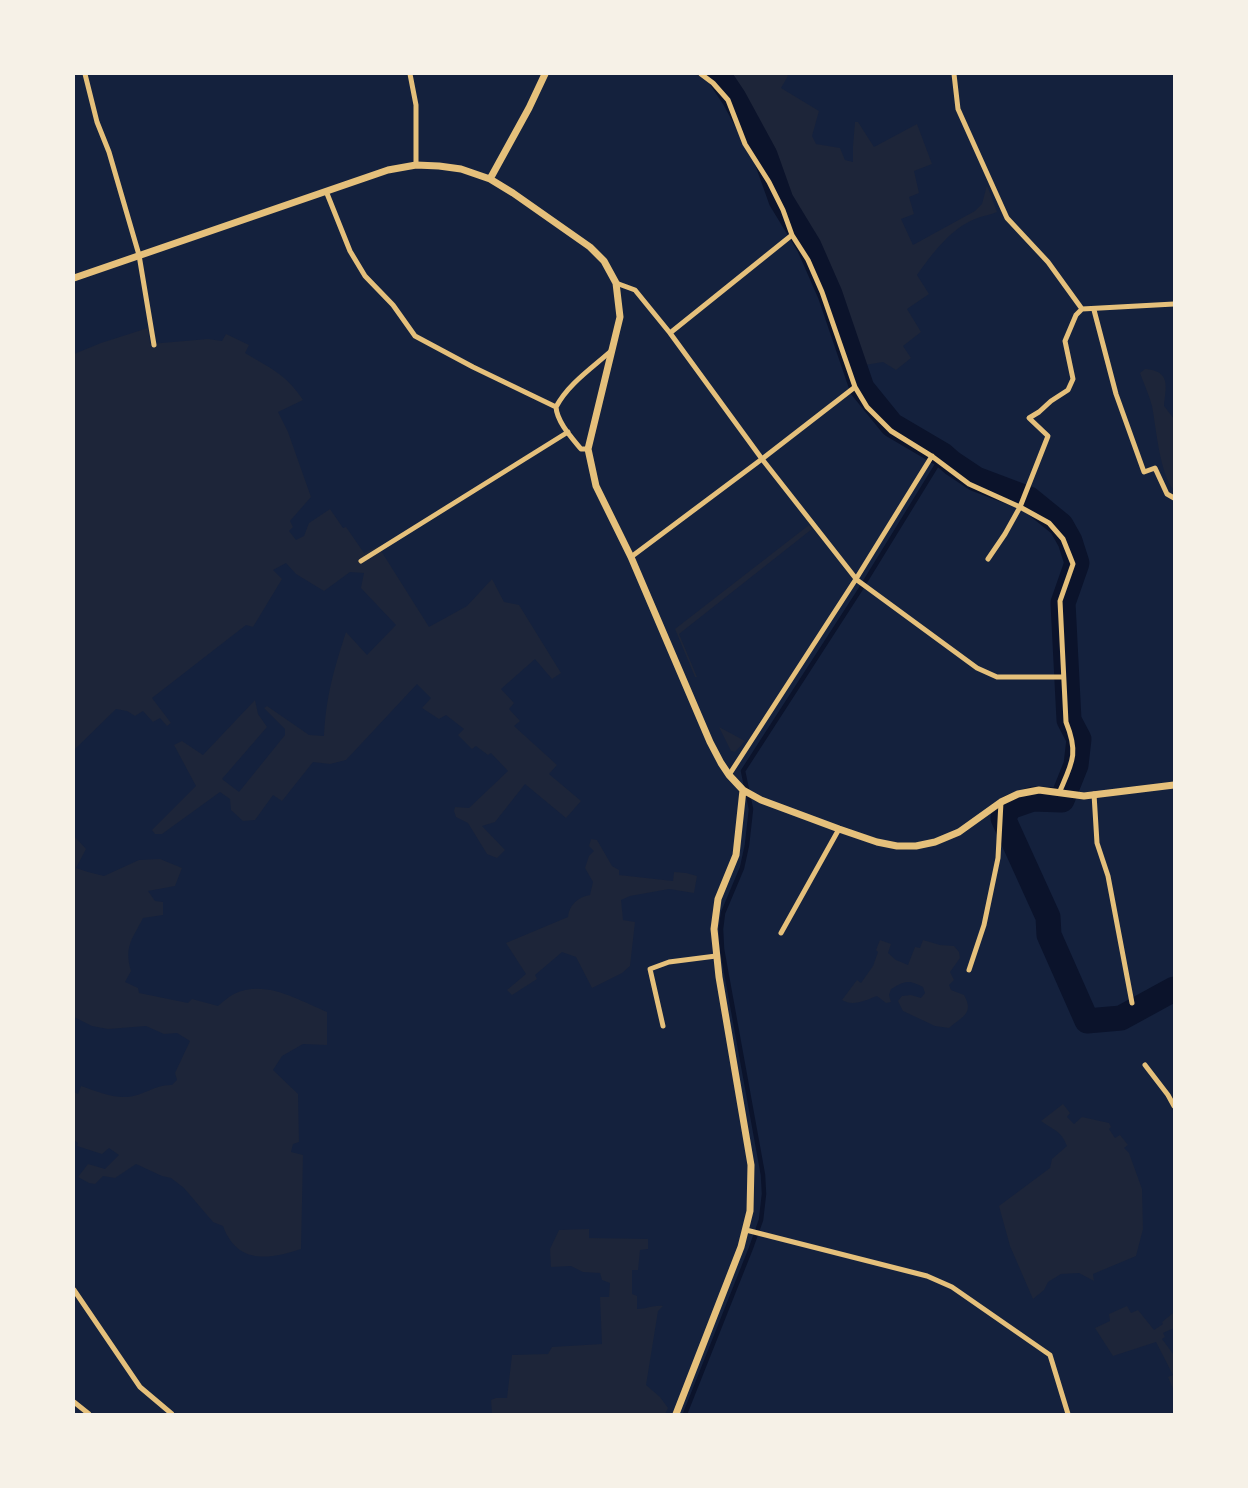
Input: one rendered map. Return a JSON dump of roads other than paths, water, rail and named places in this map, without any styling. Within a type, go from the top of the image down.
[{"type":"street","points":[[85,74],[97,122],[109,152],[139,255],[154,345]]},
{"type":"street","points":[[410,74],[416,105],[416,165]]},
{"type":"street","points":[[490,179],[529,108],[545,74]]},
{"type":"street","points":[[701,74],[728,100],[745,144],[769,182],[792,234],[808,260],[822,292],[855,386],[868,407],[891,431],[933,456],[969,484],[1020,507],[1049,523],[1063,539],[1072,564],[1060,601],[1062,677],[1066,722],[1072,738],[1073,761],[1059,793]]},
{"type":"street","points":[[954,74],[958,109],[1007,218],[1048,262],[1082,309],[1094,310],[1174,304]]},
{"type":"street","points":[[74,278],[388,170],[416,165],[461,169],[490,179],[590,247],[604,261],[616,283],[620,317],[588,449],[596,486],[631,557],[710,742],[729,775],[744,791],[776,806],[839,829],[877,842],[897,846],[935,842],[959,832],[1001,802],[1018,794],[1039,790],[1084,796],[1174,785]]},
{"type":"street","points":[[326,191],[350,251],[365,276],[392,305],[416,336],[448,355],[556,407]]},
{"type":"street","points":[[670,333],[792,234]]},
{"type":"street","points":[[616,283],[635,290],[670,333],[762,459],[857,579],[977,668],[997,677],[1062,677]]},
{"type":"street","points":[[988,559],[1020,507],[1048,436],[1029,418],[1068,390],[1073,379],[1065,341],[1076,315],[1082,309]]},
{"type":"street","points":[[1094,310],[1116,394],[1144,472],[1155,468],[1167,494],[1174,498]]},
{"type":"street","points":[[588,449],[580,450],[556,412],[556,407],[561,397],[573,384],[613,350]]},
{"type":"street","points":[[631,557],[762,459],[855,386]]},
{"type":"street","points":[[361,561],[568,432]]},
{"type":"street","points":[[729,775],[857,579],[933,456]]},
{"type":"street","points":[[676,1414],[747,1230],[752,1188],[751,1165],[716,956],[714,929],[718,899],[736,854],[744,791]]},
{"type":"street","points":[[1094,794],[1097,843],[1108,876],[1132,1003]]},
{"type":"street","points":[[968,970],[984,925],[998,858],[1001,802]]},
{"type":"street","points":[[781,933],[839,829]]},
{"type":"street","points":[[663,1026],[650,969],[669,962],[716,956]]},
{"type":"street","points":[[1145,1065],[1174,1106]]},
{"type":"street","points":[[747,1230],[927,1276],[952,1287],[1050,1355],[1068,1414]]},
{"type":"street","points":[[74,1290],[140,1387],[172,1414]]},
{"type":"street","points":[[74,1402],[89,1414]]},
{"type":"waterway","points":[[718,74],[734,98],[765,155],[781,200],[809,246],[830,294],[862,388],[892,425],[943,455],[976,479],[1029,499],[1061,525],[1070,541],[1077,563],[1063,603],[1069,720],[1079,739],[1076,765],[1062,800],[1033,799],[1010,807],[1003,818],[1048,917],[1049,935],[1087,1021],[1121,1018],[1174,989]]},
{"type":"waterway","points":[[685,1414],[751,1248],[761,1220],[764,1194],[763,1175],[722,949],[721,929],[723,913],[742,868],[747,845],[751,809],[743,771],[860,590],[943,455]]}]
